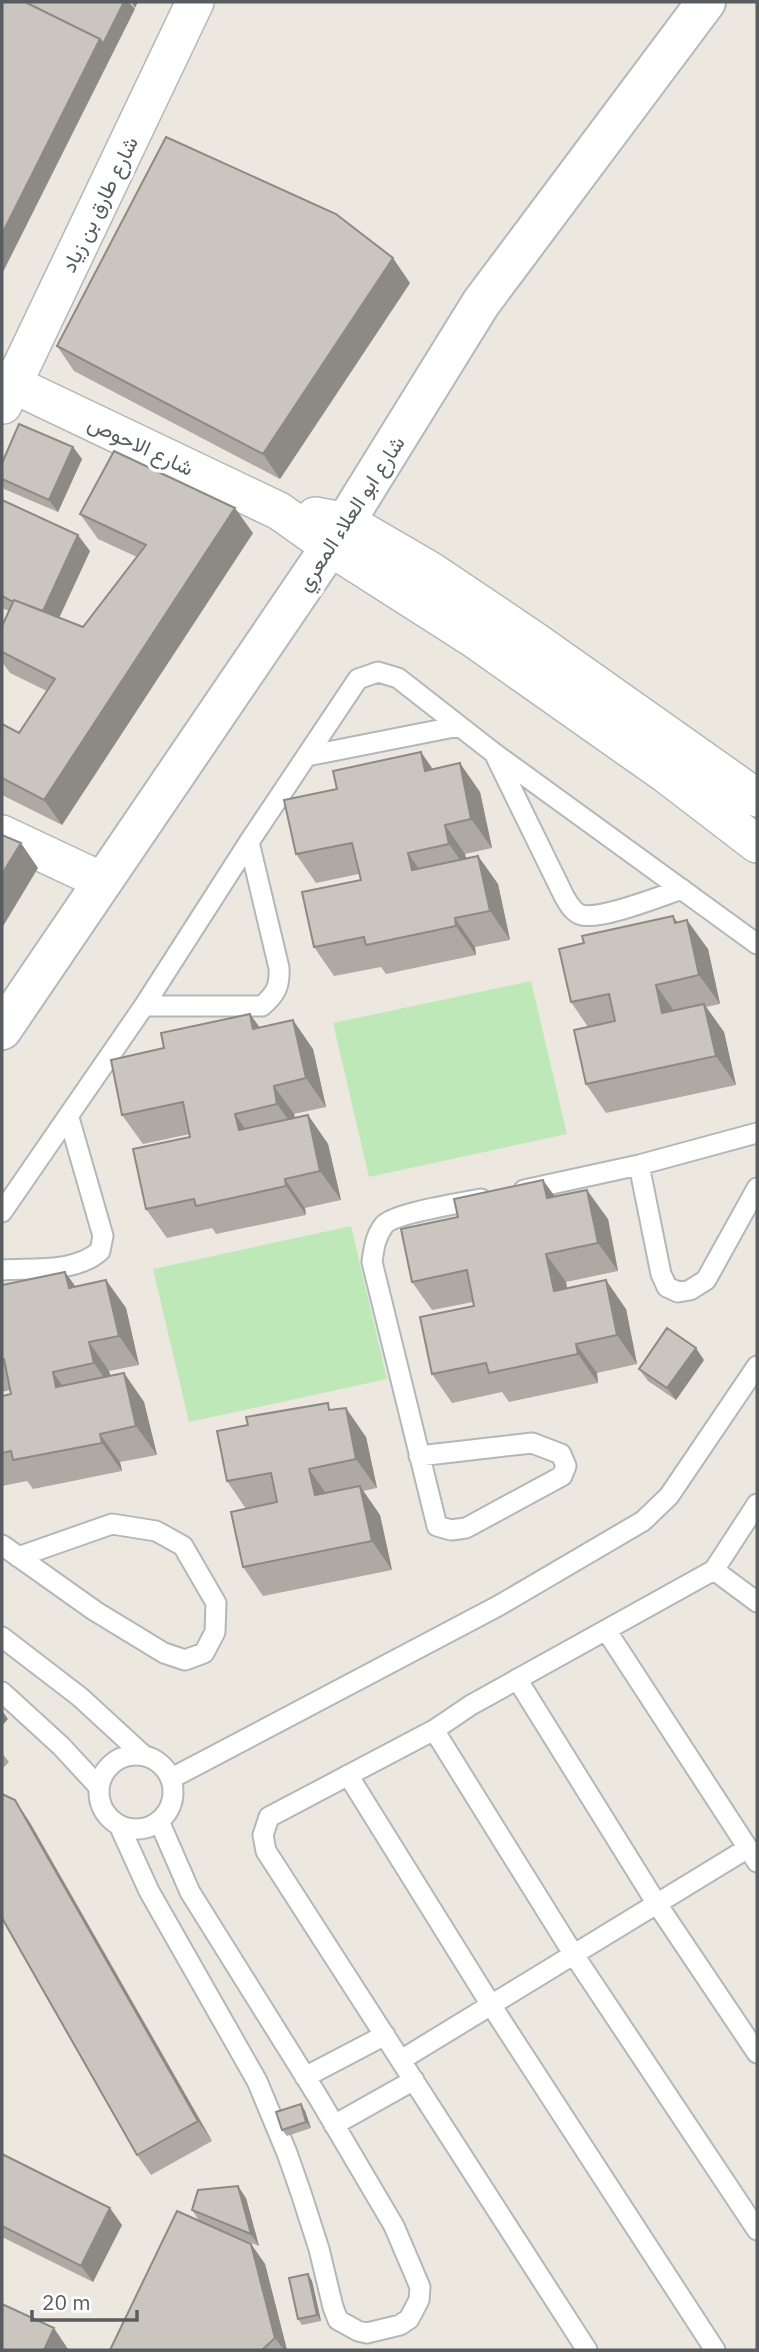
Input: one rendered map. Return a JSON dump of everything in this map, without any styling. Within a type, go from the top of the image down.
[{"type":"street","name":"شارع طارق بن زياد","points":[[5,390],[195,2]]},
{"type":"street","name":"شارع ابو العلاء المعري","points":[[2,1030],[339,534],[481,303],[706,2]]},
{"type":"street","name":"شارع الاحوص","points":[[5,390],[279,511],[339,534]]},
{"type":"street","points":[[339,534],[430,572],[535,641],[757,797]]},
{"type":"street","points":[[339,534],[474,639],[667,775],[757,844]]},
{"type":"street","points":[[2,834],[102,881]]},
{"type":"lane","points":[[2,1212],[144,1006],[358,679],[378,672],[398,678],[494,753],[757,944]]},
{"type":"lane","points":[[307,757],[459,726]]},
{"type":"lane","points":[[494,753],[564,896],[571,908],[581,916],[601,915],[682,890]]},
{"type":"lane","points":[[144,1006],[262,1006],[273,996],[279,984],[279,968],[249,842]]},
{"type":"lane","points":[[2,1270],[73,1265],[89,1261],[100,1251],[103,1236],[69,1118]]},
{"type":"lane","points":[[419,1456],[532,1443],[561,1454],[566,1466],[562,1476],[466,1528],[451,1530],[437,1526],[419,1456],[372,1262],[374,1241],[386,1222],[408,1214],[639,1165],[757,1133]]},
{"type":"lane","points":[[639,1165],[661,1274],[667,1287],[678,1292],[690,1290],[706,1280],[757,1188]]},
{"type":"lane","points":[[172,1779],[498,1606],[643,1521],[669,1496],[757,1366]]},
{"type":"lane","points":[[587,2350],[267,1851],[263,1835],[269,1817],[434,1730],[517,1679],[714,1570],[757,1504]]},
{"type":"lane","points":[[112,1524],[156,1531],[183,1546],[216,1603],[215,1632],[204,1653],[185,1660],[164,1653],[95,1611],[10,1551],[112,1524]]},
{"type":"lane","points":[[714,1570],[757,1602]]},
{"type":"lane","points":[[401,2060],[657,1904],[753,1855],[606,1630]]},
{"type":"lane","points":[[2,1637],[80,1697],[142,1754],[160,1762],[172,1779],[174,1798],[166,1816],[150,1828],[130,1830],[112,1822],[100,1806],[98,1786],[106,1768],[122,1757],[142,1754]]},
{"type":"lane","points":[[517,1679],[657,1904],[757,2053]]},
{"type":"lane","points":[[2,1692],[61,1746],[98,1786]]},
{"type":"lane","points":[[434,1730],[574,1955],[757,2230]]},
{"type":"lane","points":[[348,1774],[491,2005],[715,2350]]},
{"type":"lane","points":[[119,1825],[149,1891],[257,2081],[298,2183],[338,2320],[367,2333],[400,2325],[409,2319],[419,2300],[420,2287],[394,2226],[190,1892],[159,1821]]},
{"type":"lane","points":[[305,2077],[385,2035]]},
{"type":"lane","points":[[334,2125],[414,2080]]},
{"type":"green space","points":[[531,981],[567,1134],[369,1177],[333,1023]]},
{"type":"green space","points":[[351,1226],[387,1379],[189,1422],[153,1269]]},
{"type":"building","points":[[2,2],[25,2],[100,39],[2,234]]},
{"type":"building","points":[[25,2],[124,2],[103,44],[100,39]]},
{"type":"building","points":[[166,137],[336,214],[393,258],[263,454],[57,346]]},
{"type":"building","points":[[19,424],[73,447],[49,500],[2,479],[2,463]]},
{"type":"building","points":[[114,451],[235,508],[44,800],[2,778],[2,724],[19,733],[55,679],[2,652],[2,626],[14,600],[83,627],[146,545],[80,514]]},
{"type":"building","points":[[2,500],[78,535],[43,611],[2,596]]},
{"type":"building","points":[[421,752],[425,771],[460,763],[471,819],[445,825],[449,844],[408,853],[412,870],[478,856],[490,911],[455,918],[456,926],[366,945],[364,937],[314,947],[302,892],[361,880],[352,843],[296,854],[284,800],[337,789],[333,771]]},
{"type":"building","points":[[2,835],[21,843],[2,874]]},
{"type":"building","points":[[673,916],[675,923],[687,920],[699,975],[656,985],[662,1013],[704,1004],[716,1056],[586,1084],[574,1030],[615,1021],[609,994],[571,1002],[559,949],[584,943],[582,936]]},
{"type":"building","points":[[250,1014],[253,1029],[293,1020],[306,1078],[274,1086],[277,1104],[235,1114],[239,1130],[308,1115],[320,1171],[285,1179],[286,1186],[196,1206],[194,1199],[146,1209],[133,1149],[190,1137],[183,1102],[122,1115],[111,1060],[164,1048],[161,1033]]},
{"type":"building","points":[[543,1180],[547,1198],[587,1190],[598,1243],[546,1254],[554,1291],[606,1280],[617,1335],[576,1344],[578,1354],[489,1373],[486,1363],[432,1374],[420,1317],[474,1306],[467,1270],[412,1282],[401,1229],[458,1217],[454,1199]]},
{"type":"building","points":[[65,1272],[69,1288],[106,1280],[119,1336],[89,1342],[94,1363],[53,1372],[56,1387],[124,1373],[136,1426],[100,1434],[102,1443],[13,1460],[11,1451],[2,1453],[2,1396],[11,1394],[2,1359],[2,1285]]},
{"type":"building","points":[[667,1328],[696,1348],[667,1388],[639,1369]]},
{"type":"building","points":[[328,1403],[329,1410],[346,1408],[356,1459],[309,1469],[315,1495],[360,1486],[372,1541],[243,1567],[231,1512],[277,1502],[271,1473],[227,1481],[217,1431],[248,1425],[246,1417]]},
{"type":"building","points":[[2,1794],[15,1800],[198,2121],[137,2155],[2,1918]]},
{"type":"building","points":[[301,2104],[306,2122],[282,2130],[276,2112]]},
{"type":"building","points":[[2,2154],[110,2208],[81,2266],[2,2226]]},
{"type":"building","points":[[238,2186],[251,2234],[192,2210],[198,2190]]},
{"type":"building","points":[[177,2211],[251,2244],[275,2338],[262,2350],[110,2350]]},
{"type":"building","points":[[308,2274],[317,2315],[298,2319],[289,2278]]},
{"type":"building","points":[[2,2304],[54,2328],[44,2350],[2,2350]]}]
